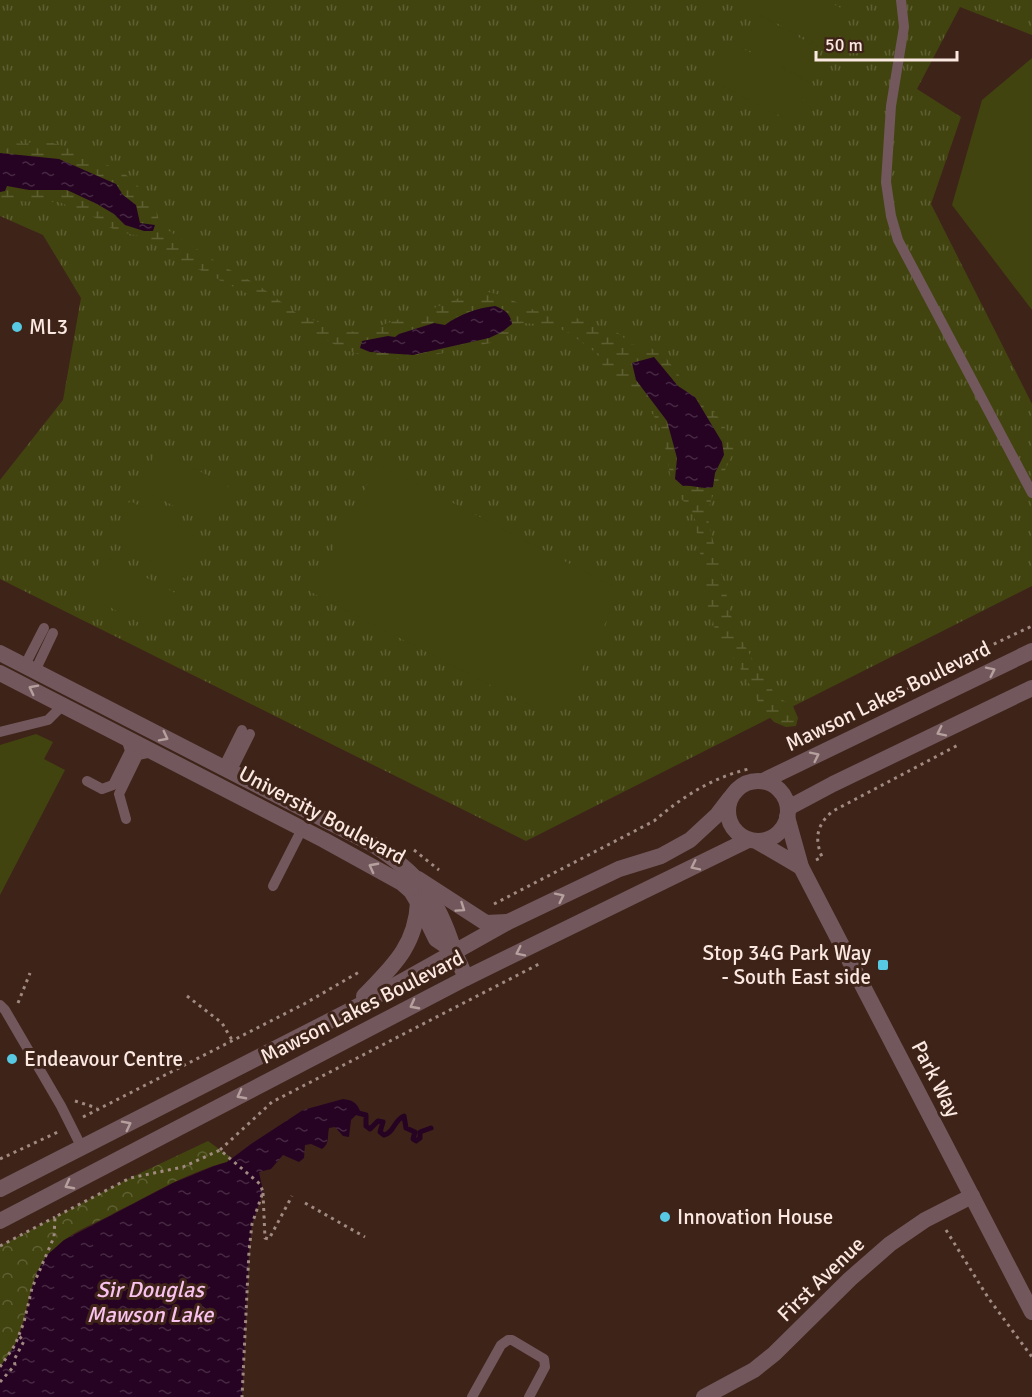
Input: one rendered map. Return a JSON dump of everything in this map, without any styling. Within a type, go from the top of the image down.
[{"type":"street","name":"Mawson Lakes Boulevard","points":[[758,775],[1032,651]]},
{"type":"street","name":"University Boulevard","points":[[0,653],[372,844],[399,862],[418,879],[431,898],[448,932],[454,951]]},
{"type":"street","name":"University Boulevard","points":[[0,672],[138,747],[302,829],[402,883],[411,891],[436,939],[454,951]]},
{"type":"street","points":[[788,813],[833,784],[1032,688]]},
{"type":"street","points":[[753,841],[768,840],[777,834],[784,827],[788,813],[785,798],[780,790],[758,775],[753,782],[744,785],[730,798],[728,818],[732,827],[739,835],[801,867]]},
{"type":"street","name":"Mawson Lakes Boulevard","points":[[0,1189],[351,1010],[507,922],[619,869],[661,856],[690,840],[717,815],[730,798]]},
{"type":"street","name":"Park Way","points":[[788,813],[801,867],[1030,1303]]},
{"type":"street","name":"Mawson Lakes Boulevard","points":[[0,1221],[466,978],[753,841]]},
{"type":"street","points":[[418,879],[486,922],[507,922]]},
{"type":"street","points":[[351,1010],[398,961],[414,932],[418,903]]},
{"type":"street","points":[[454,951],[466,978]]},
{"type":"street","name":"First Avenue","points":[[704,1397],[754,1370],[774,1354],[849,1279],[890,1244],[925,1220],[972,1196]]},
{"type":"lane","points":[[900,0],[904,27],[891,106],[886,182],[891,216],[898,240],[1032,493]]},
{"type":"lane","points":[[30,668],[48,631]]},
{"type":"lane","points":[[91,699],[103,714],[136,731],[138,747],[119,794],[126,819]]},
{"type":"lane","points":[[0,732],[48,720],[63,705]]},
{"type":"lane","points":[[227,770],[246,732]]},
{"type":"lane","points":[[87,781],[102,789],[113,785],[130,751],[138,747]]},
{"type":"lane","points":[[273,886],[302,829]]},
{"type":"lane","points":[[0,1005],[61,1106],[82,1148]]},
{"type":"lane","points":[[472,1397],[501,1345],[512,1340],[544,1359],[545,1367],[529,1397]]},
{"type":"path","points":[[892,697],[1032,626]]},
{"type":"path","points":[[801,867],[822,857],[817,842],[818,832],[825,818],[833,811],[965,741]]},
{"type":"path","points":[[474,916],[646,826],[673,805],[712,781],[728,774],[758,775]]},
{"type":"path","points":[[0,1246],[130,1178],[183,1167],[220,1150],[272,1102],[541,963]]},
{"type":"path","points":[[0,1159],[70,1126],[69,1124],[304,1004],[367,968]]},
{"type":"path","points":[[187,996],[222,1023],[232,1040]]},
{"type":"path","points":[[220,1150],[260,1184],[263,1192],[265,1238],[269,1239],[292,1197]]},
{"type":"path","points":[[242,1397],[249,1251],[252,1224],[263,1192]]},
{"type":"path","points":[[305,1203],[365,1237]]},
{"type":"path","points":[[0,1367],[19,1336],[35,1280],[54,1237],[55,1217]]},
{"type":"path","points":[[944,1226],[989,1299],[1032,1357]]},
{"type":"path","points":[[0,1382],[15,1365],[14,1360],[24,1341],[19,1336]]},
{"type":"green space","points":[[0,0],[1032,0],[1032,35],[960,7],[917,89],[961,117],[931,204],[1032,404],[1032,586],[526,841],[0,579],[0,480],[63,400],[81,298],[43,235],[0,216]]},
{"type":"green space","points":[[757,0],[825,0],[851,13],[831,51],[751,10]]},
{"type":"green space","points":[[759,16],[819,48],[803,77],[743,45]]},
{"type":"green space","points":[[732,43],[812,84],[792,122],[713,81]]},
{"type":"green space","points":[[1032,58],[1032,310],[952,205],[982,100]]},
{"type":"green space","points":[[39,139],[66,147],[123,172],[146,194],[156,209],[160,225],[221,265],[258,285],[296,313],[340,331],[363,332],[414,316],[469,294],[484,291],[500,295],[534,310],[567,319],[576,318],[618,333],[631,344],[651,348],[666,358],[681,378],[694,389],[723,423],[734,451],[711,500],[708,512],[709,527],[733,624],[755,664],[777,697],[793,706],[798,718],[796,726],[786,727],[774,722],[761,708],[746,677],[716,632],[704,593],[706,570],[698,547],[696,523],[691,507],[681,499],[672,485],[663,435],[654,416],[635,393],[605,371],[599,355],[569,333],[552,325],[521,323],[507,335],[490,343],[425,357],[378,360],[342,349],[264,302],[174,257],[157,243],[144,237],[120,232],[109,227],[105,222],[59,202],[0,201],[0,192],[5,191],[7,186],[29,190],[67,190],[114,214],[125,225],[144,231],[155,226],[140,224],[136,205],[123,195],[116,184],[21,154],[0,153],[0,142],[26,144]],"holes":[[[495,306],[506,312],[511,319],[512,323],[502,332],[442,350],[413,355],[388,336],[395,337],[434,324],[445,325],[469,312]],[[654,357],[678,386],[695,397],[722,442],[724,455],[706,489],[683,485],[675,479],[677,458]]]},
{"type":"green space","points":[[158,449],[233,489],[214,527],[138,487]]},
{"type":"green space","points":[[378,464],[622,591],[556,719],[311,592]]},
{"type":"green space","points":[[130,501],[206,541],[186,579],[110,539]]},
{"type":"green space","points":[[103,555],[179,595],[159,633],[83,593]]},
{"type":"green space","points":[[36,734],[53,742],[44,759],[65,770],[0,895],[0,745]]},
{"type":"green space","points":[[208,1141],[230,1157],[227,1162],[183,1178],[83,1228],[54,1250],[37,1274],[19,1335],[0,1367],[0,1246],[130,1178]]},
{"type":"water","points":[[0,153],[59,159],[116,184],[123,195],[136,205],[140,223],[155,225],[153,231],[144,231],[125,225],[114,214],[67,190],[29,190],[7,186],[5,191],[0,192]]},
{"type":"water","points":[[495,306],[506,312],[512,324],[489,338],[413,355],[370,352],[360,348],[362,341],[388,336],[395,337],[434,323],[445,325],[469,312]]},
{"type":"water","points":[[654,357],[678,386],[695,397],[722,442],[724,455],[715,473],[713,487],[683,486],[675,479],[677,458],[667,421],[636,380],[632,363]]},
{"type":"water","name":"Sir Douglas Mawson Lake","points":[[343,1099],[353,1102],[360,1111],[351,1120],[349,1137],[343,1136],[335,1127],[329,1128],[327,1142],[322,1149],[311,1144],[305,1145],[304,1158],[299,1162],[283,1155],[271,1169],[259,1172],[263,1192],[252,1224],[249,1251],[242,1397],[0,1397],[0,1367],[15,1345],[24,1322],[37,1272],[47,1255],[64,1240],[173,1183],[227,1162],[303,1110]]},
{"type":"waterway","points":[[358,1113],[366,1115],[366,1126],[370,1129],[378,1121],[383,1122],[380,1132],[384,1135],[390,1132],[398,1120],[404,1116],[406,1128],[415,1132],[413,1139],[416,1141],[420,1138],[420,1132],[431,1128]]},
{"type":"place","name":"ML3","points":[[17,327]]},
{"type":"place","name":"Stop 34G Park Way - South East side","points":[[883,965]]},
{"type":"place","name":"Endeavour Centre","points":[[12,1059]]},
{"type":"place","name":"Innovation House","points":[[665,1217]]}]
